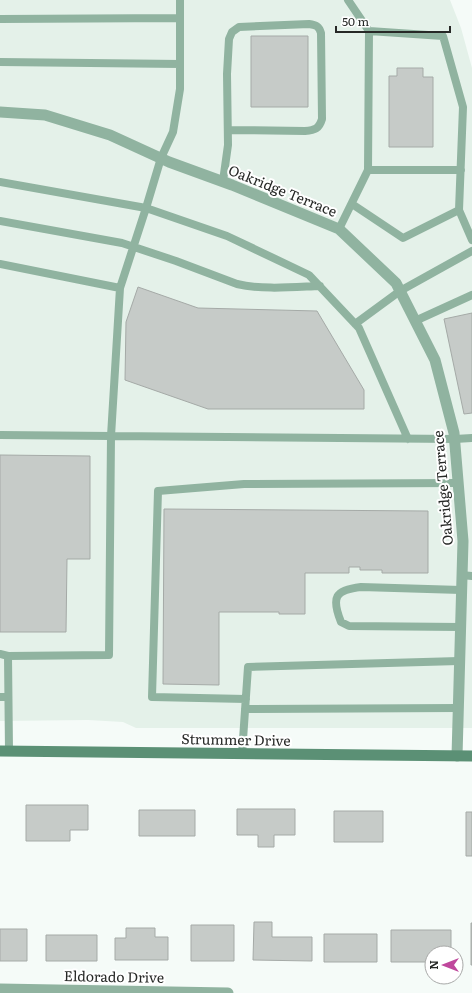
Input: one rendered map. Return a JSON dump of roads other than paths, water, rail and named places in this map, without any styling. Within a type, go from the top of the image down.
[{"type":"main road","name":"Strummer Drive","points":[[4,751],[472,756]]},
{"type":"street","name":"Oakridge Terrace","points":[[0,112],[45,116],[110,136],[339,229],[396,283],[435,360],[455,439],[462,541],[467,576],[461,590],[457,756]]},
{"type":"street","name":"Eldorado Drive","points":[[0,989],[228,993]]},
{"type":"lane","points":[[4,751],[4,655],[109,655],[111,436],[120,288],[161,158],[173,132],[180,89],[180,0]]},
{"type":"lane","points":[[339,229],[368,170],[369,31],[348,0]]},
{"type":"lane","points":[[0,19],[180,18]]},
{"type":"lane","points":[[223,182],[228,145],[227,74],[229,39],[232,32],[239,27],[309,24],[315,25],[319,28],[321,33],[322,119],[320,125],[314,130],[305,131],[228,130]]},
{"type":"lane","points":[[369,31],[443,36],[463,106],[460,210],[472,240]]},
{"type":"lane","points":[[0,62],[180,64]]},
{"type":"lane","points":[[368,170],[461,170]]},
{"type":"lane","points":[[0,182],[146,208],[227,236],[309,275],[359,328],[408,439]]},
{"type":"lane","points":[[352,204],[403,238],[460,210]]},
{"type":"lane","points":[[0,221],[122,243],[245,286],[320,286]]},
{"type":"lane","points":[[355,324],[400,291],[472,251]]},
{"type":"lane","points":[[0,264],[120,288]]},
{"type":"lane","points":[[415,321],[472,295]]},
{"type":"lane","points":[[0,434],[408,439],[472,438]]},
{"type":"lane","points":[[246,699],[152,697],[158,491],[244,484],[458,483]]},
{"type":"lane","points":[[460,626],[349,626],[341,622],[336,604],[337,596],[342,591],[361,587],[461,590]]},
{"type":"lane","points":[[242,754],[248,667],[459,661]]},
{"type":"lane","points":[[245,708],[458,708]]}]
